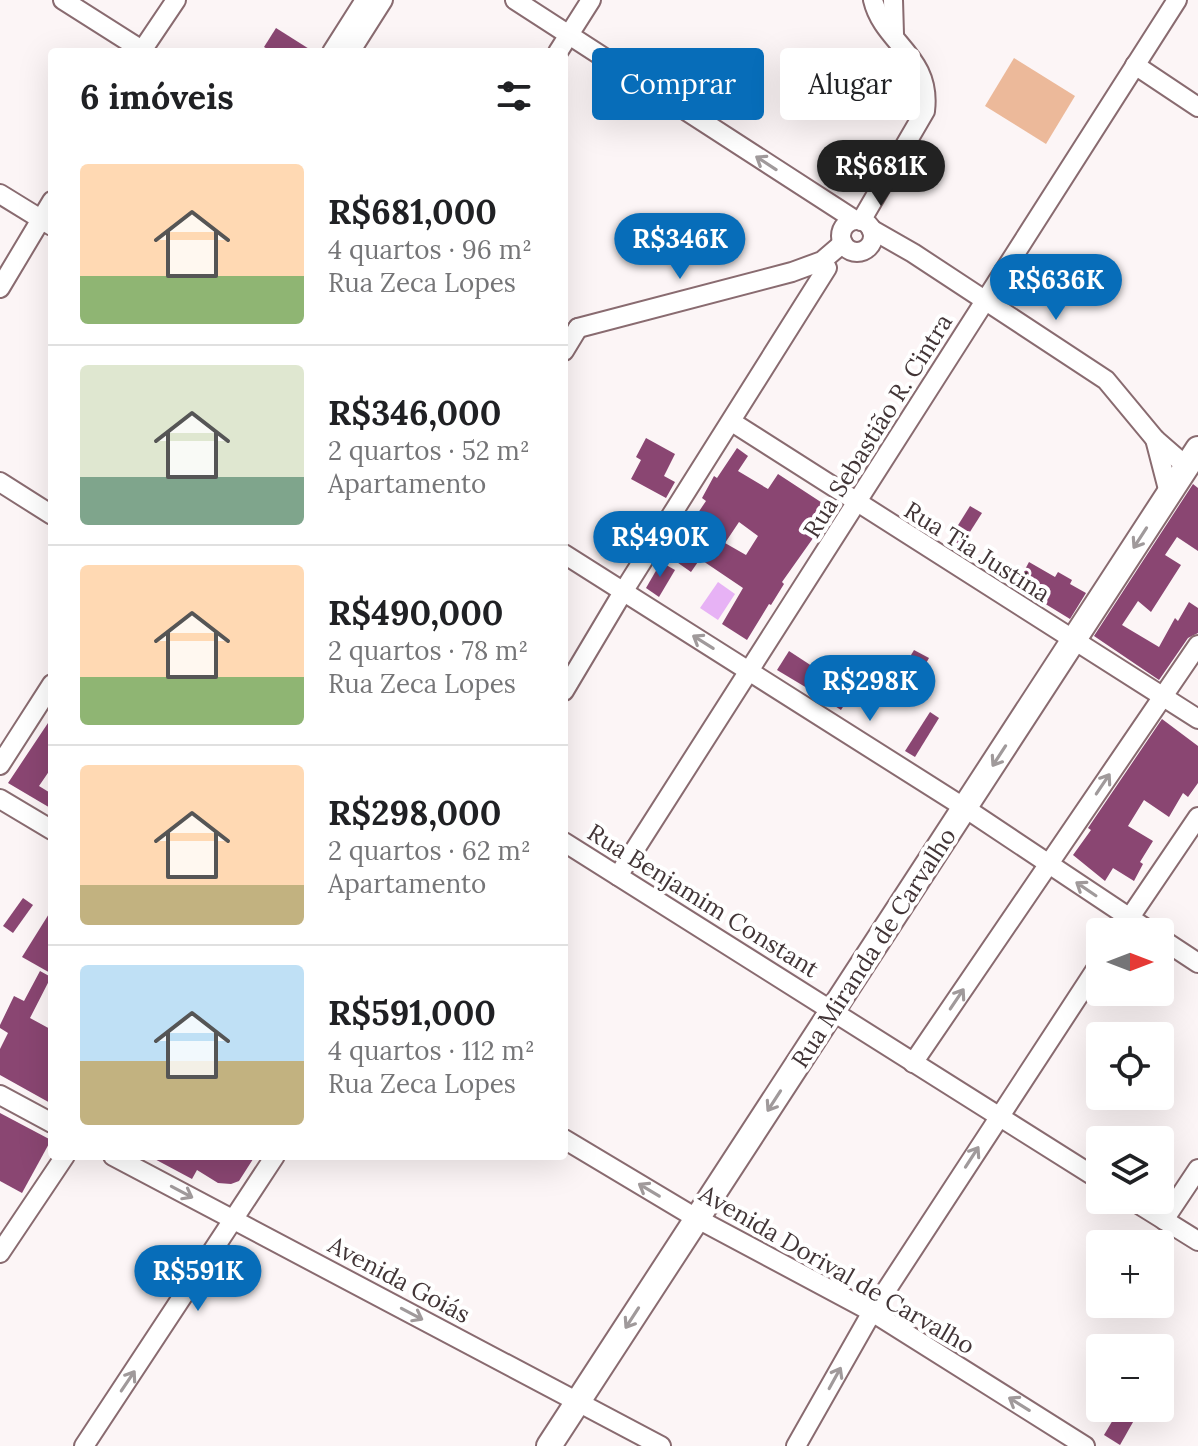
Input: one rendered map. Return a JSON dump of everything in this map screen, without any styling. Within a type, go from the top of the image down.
[{"type":"main road","name":"Rua Miranda de Carvalho","points":[[549,1446],[1169,493],[1194,464]]},
{"type":"street","points":[[63,0],[137,48]]},
{"type":"street","points":[[146,48],[176,0]]},
{"type":"street","points":[[335,48],[365,0]]},
{"type":"street","points":[[353,48],[383,0]]},
{"type":"street","points":[[515,0],[913,253],[1106,380],[1155,439],[1194,464]]},
{"type":"street","points":[[561,48],[591,0]]},
{"type":"street","points":[[862,223],[925,111],[927,94],[923,77],[879,14],[873,0]]},
{"type":"street","points":[[893,0],[894,34]]},
{"type":"street","name":"Rua Sebastião R. Cintra","points":[[618,876],[1177,0]]},
{"type":"street","points":[[1135,65],[1198,107]]},
{"type":"street","points":[[0,194],[46,223],[0,288]]},
{"type":"street","points":[[855,249],[842,231],[845,226],[862,223]]},
{"type":"street","points":[[792,272],[872,241],[862,223]]},
{"type":"street","points":[[568,684],[827,268],[855,249],[913,253]]},
{"type":"street","points":[[571,323],[792,272],[827,268]]},
{"type":"street","name":"Rua Tia Justina","points":[[732,422],[1198,719]]},
{"type":"street","points":[[1155,439],[1169,493]]},
{"type":"street","points":[[0,482],[48,512]]},
{"type":"street","points":[[568,557],[965,808],[1049,864],[1116,918]]},
{"type":"street","points":[[913,1063],[1198,645]]},
{"type":"street","points":[[0,765],[48,690]]},
{"type":"street","points":[[0,799],[48,828]]},
{"type":"street","points":[[1130,918],[1198,817]]},
{"type":"street","name":"Rua Benjamim Constant","points":[[568,845],[1086,1171]]},
{"type":"street","points":[[1174,947],[1198,963]]},
{"type":"street","points":[[796,1446],[872,1312],[1086,984]]},
{"type":"street","points":[[0,1095],[48,1121]]},
{"type":"street","name":"Avenida Dorival de Carvalho","points":[[568,1141],[696,1218],[872,1312],[1085,1446]]},
{"type":"street","points":[[0,1253],[62,1160]]},
{"type":"street","name":"Avenida Goiás","points":[[121,1160],[661,1446]]},
{"type":"street","points":[[84,1446],[272,1160]]},
{"type":"street","points":[[1164,1220],[1198,1169]]},
{"type":"street","points":[[1154,1214],[1198,1241]]},
{"type":"shaded area","points":[[1014,58],[1075,96],[1046,144],[985,106]]},
{"type":"shaded area","points":[[718,582],[735,594],[718,620],[700,608]]},
{"type":"building","points":[[276,28],[308,48],[266,48]]},
{"type":"building","points":[[646,438],[675,454],[664,476],[675,482],[666,498],[631,479],[641,460],[636,457]]},
{"type":"building","points":[[737,448],[748,456],[738,471],[768,489],[778,474],[833,510],[782,582],[784,584],[747,640],[722,624],[743,588],[700,559],[691,572],[671,558],[706,501],[702,498],[714,476],[717,478]],"holes":[[[739,522],[758,536],[746,555],[725,543]]]},
{"type":"building","points":[[1193,484],[1198,488],[1198,551],[1177,537],[1165,555],[1181,565],[1151,612],[1138,601],[1122,625],[1159,647],[1175,618],[1178,621],[1189,602],[1198,608],[1198,633],[1188,638],[1159,680],[1094,636]]},
{"type":"building","points":[[970,506],[982,513],[961,546],[950,538]]},
{"type":"building","points":[[661,562],[675,570],[659,597],[646,588]]},
{"type":"building","points":[[1029,562],[1055,577],[1058,572],[1086,593],[1070,619],[1016,586]]},
{"type":"building","points":[[914,650],[929,658],[916,681],[901,672]]},
{"type":"building","points":[[789,651],[818,670],[807,688],[777,670]]},
{"type":"building","points":[[846,678],[857,685],[841,710],[830,703]]},
{"type":"building","points":[[930,712],[939,718],[915,757],[905,751]]},
{"type":"building","points":[[1162,719],[1198,746],[1198,783],[1188,797],[1183,793],[1169,817],[1144,800],[1128,826],[1153,841],[1140,862],[1143,864],[1134,881],[1113,868],[1105,881],[1073,855]]},
{"type":"building","points":[[48,723],[48,773],[39,786],[48,792],[48,807],[8,783]]},
{"type":"building","points":[[23,898],[33,905],[13,933],[3,926]]},
{"type":"building","points":[[48,915],[48,972],[22,957]]},
{"type":"building","points":[[40,971],[48,975],[48,983],[30,1018],[48,1028],[48,1102],[0,1075],[0,1049],[8,1033],[0,1025],[14,996],[24,1001]]},
{"type":"building","points":[[0,1113],[48,1138],[48,1145],[22,1193],[0,1181]]},
{"type":"building","points":[[156,1160],[252,1160],[239,1181],[231,1184],[218,1183],[197,1170],[192,1179]]},
{"type":"building","points":[[1112,1422],[1133,1422],[1120,1445],[1104,1435]]}]
